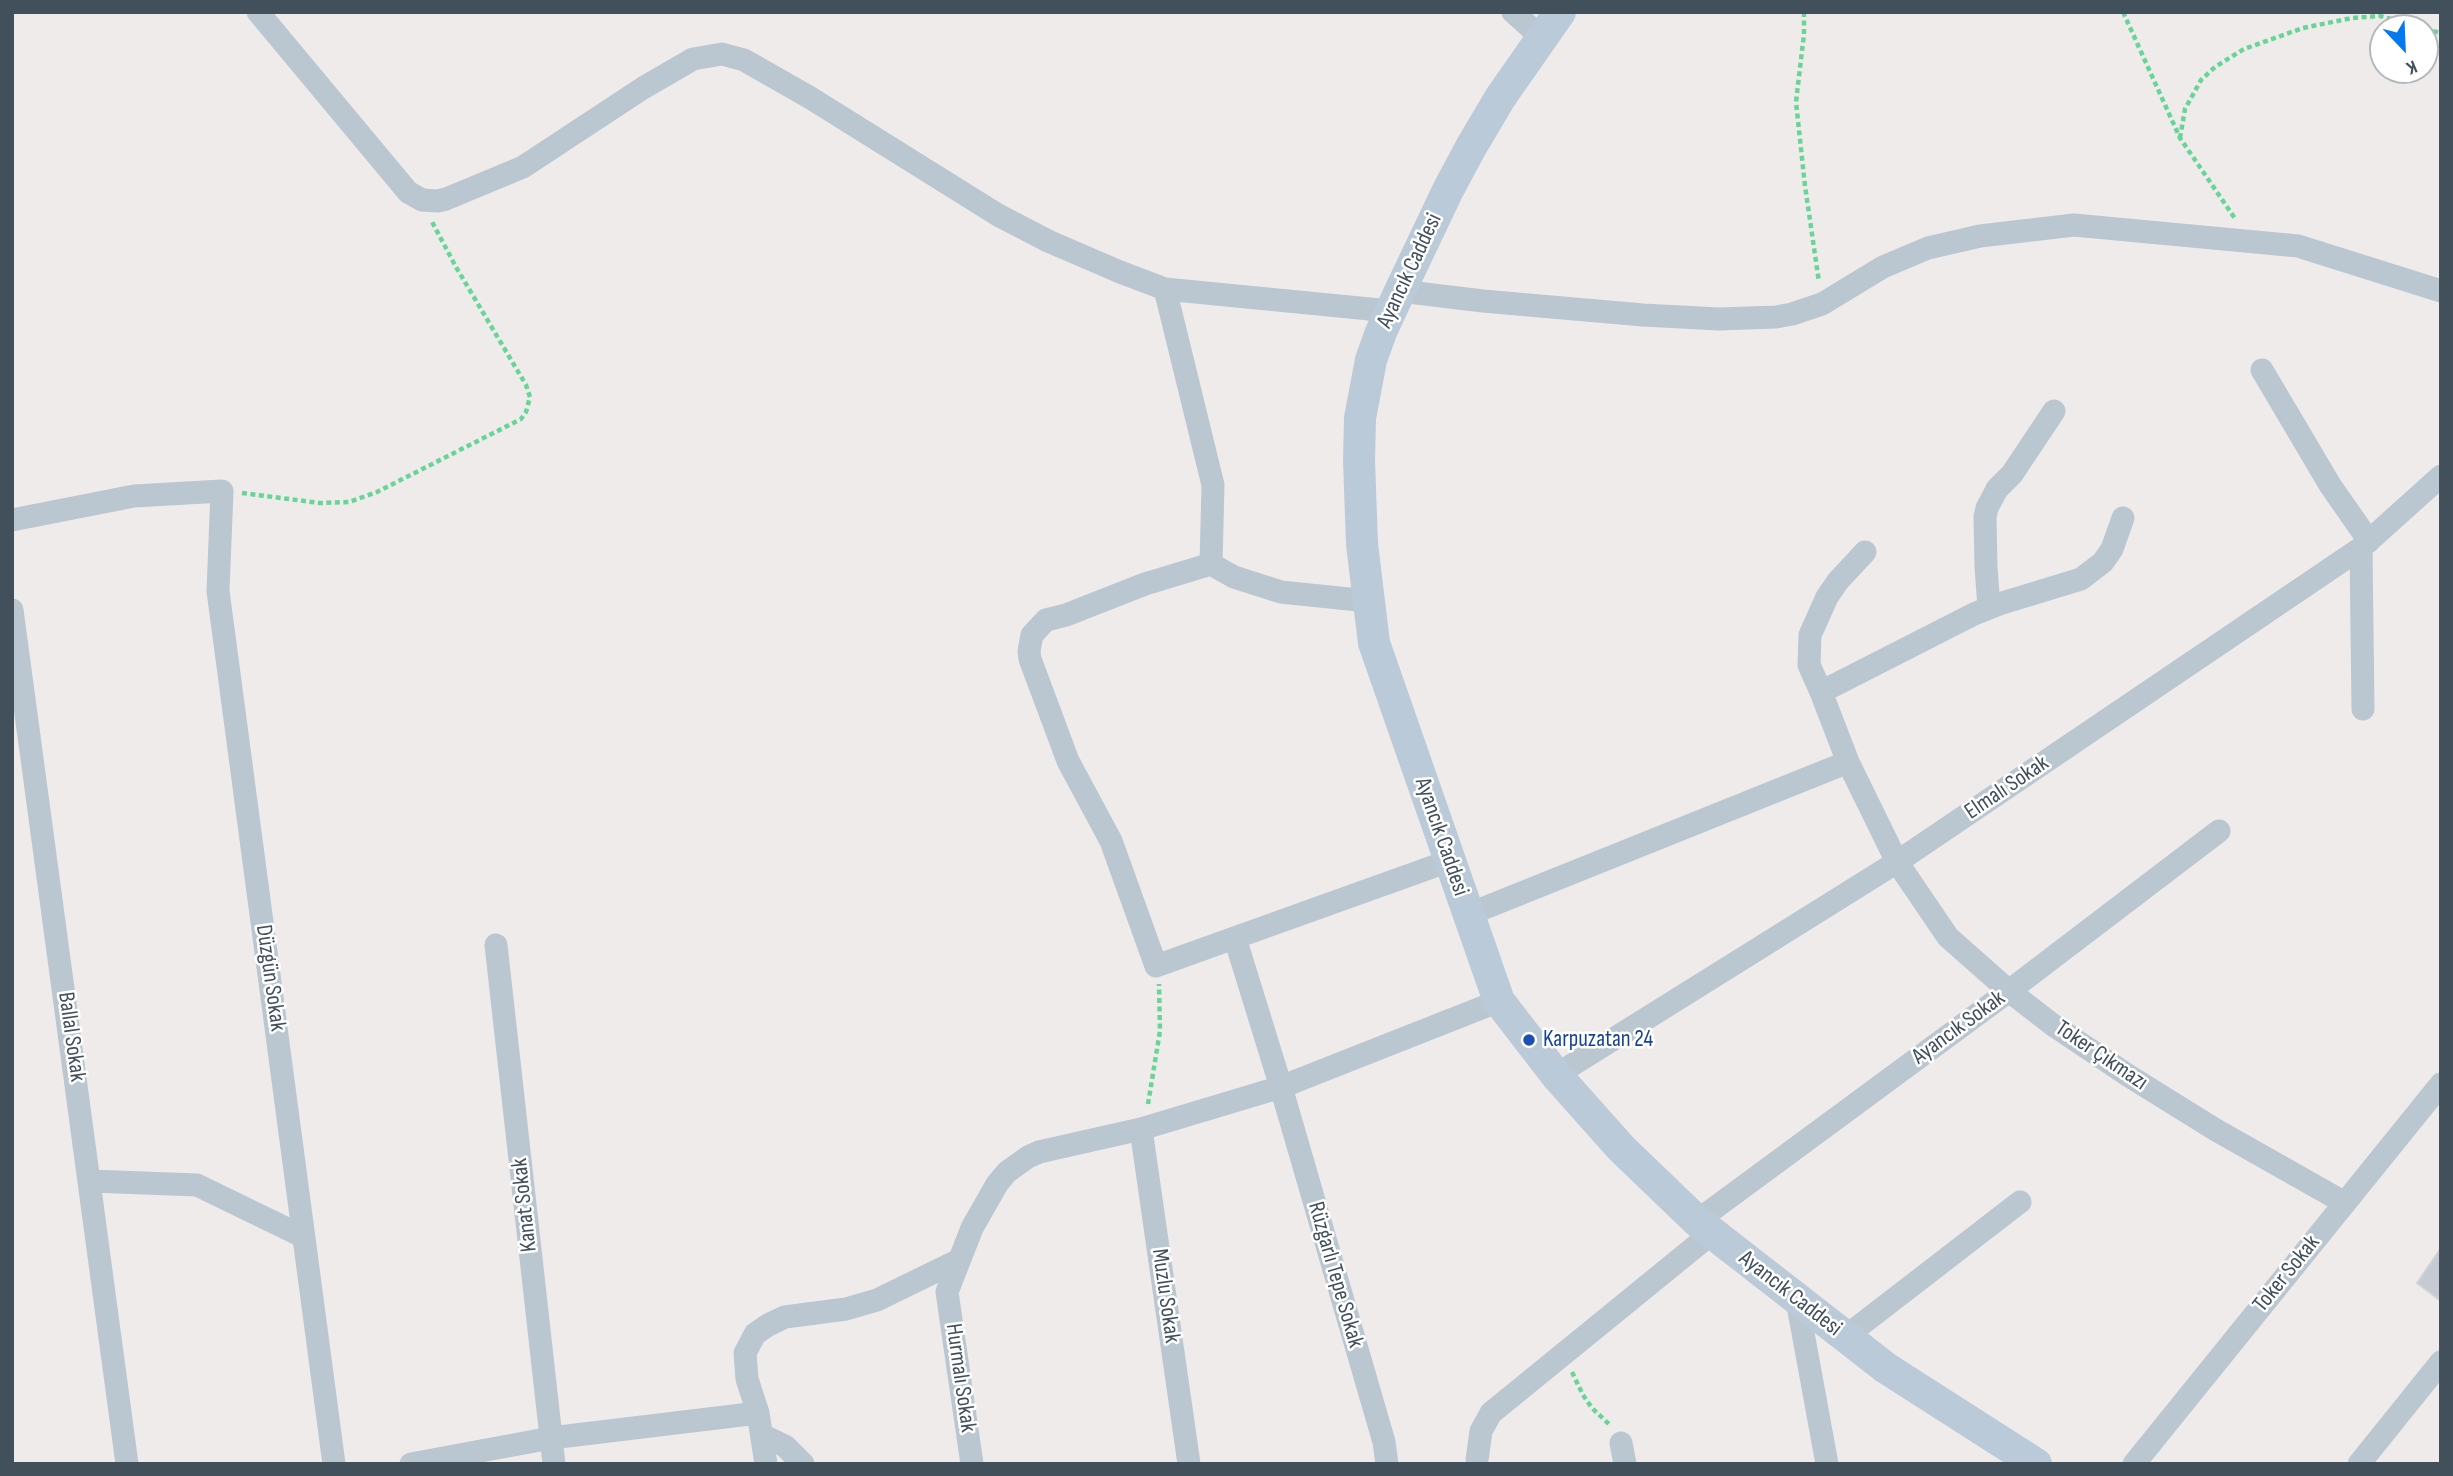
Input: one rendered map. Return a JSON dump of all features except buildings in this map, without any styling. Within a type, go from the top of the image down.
[{"type":"street","points":[[258,12],[408,192],[422,200],[438,201],[523,167],[643,88],[693,59],[722,54],[744,60],[810,97],[998,215],[1084,257],[1165,289],[1719,319],[1776,317],[1822,304],[1903,257],[1953,240],[2074,225],[2298,246],[2441,291]]},
{"type":"street","points":[[1513,12],[1541,37]]},
{"type":"street","name":"Ayancık Caddesi","points":[[1560,12],[1500,98],[1471,146],[1395,301],[1371,360],[1360,418],[1360,502],[1374,643],[1499,1001],[1556,1075],[1621,1148],[1705,1227],[1886,1368],[2036,1464]]},
{"type":"street","points":[[1165,289],[1213,485],[1211,564]]},
{"type":"street","points":[[2262,370],[2365,544],[2363,709]]},
{"type":"street","points":[[1989,608],[1985,517],[1987,508],[1997,489],[2012,474],[2054,411]]},
{"type":"street","name":"Elmalı Sokak","points":[[1556,1075],[1897,862],[2365,544],[2441,476]]},
{"type":"street","points":[[12,520],[134,496],[222,491]]},
{"type":"street","name":"Düzgün Sokak","points":[[222,491],[218,592],[334,1464]]},
{"type":"street","points":[[1821,692],[1989,608],[2081,579],[2103,562],[2112,549],[2123,518]]},
{"type":"street","name":"Toker Çıkmazı","points":[[1865,552],[1827,597],[1810,635],[1809,665],[1848,762],[1897,862],[1948,937],[2053,1026],[2216,1130],[2344,1203]]},
{"type":"street","points":[[1368,601],[1281,592],[1234,577],[1211,564],[1145,584],[1066,615],[1046,620],[1038,626],[1030,642],[1030,659],[1068,761],[1111,841],[1156,966],[1449,861]]},
{"type":"street","name":"Ballal Sokak","points":[[12,610],[127,1464]]},
{"type":"street","points":[[1468,915],[1848,762]]},
{"type":"street","name":"Ayancık Sokak","points":[[1477,1460],[1481,1431],[1491,1413],[1568,1350],[1705,1227],[2219,831]]},
{"type":"street","name":"Rüzgarlı Tepe Sokak","points":[[1235,937],[1384,1442],[1387,1464]]},
{"type":"street","name":"Kanat Sokak","points":[[496,945],[554,1464]]},
{"type":"street","points":[[766,1464],[760,1424],[747,1379],[745,1353],[751,1338],[768,1325],[793,1315],[864,1305],[959,1260],[972,1228],[997,1184],[1017,1164],[1040,1152],[1141,1129],[1281,1087],[1499,1001]]},
{"type":"street","name":"Toker Sokak","points":[[2134,1464],[2441,1084]]},
{"type":"street","name":"Muzlu Sokak","points":[[1141,1129],[1189,1464]]},
{"type":"street","points":[[91,1181],[197,1185],[304,1237]]},
{"type":"street","points":[[1845,1337],[2020,1202]]},
{"type":"street","name":"Hurmalı Sokak","points":[[959,1260],[947,1292],[972,1464]]},
{"type":"street","points":[[1797,1300],[1827,1464]]},
{"type":"street","points":[[2360,1464],[2441,1362]]},
{"type":"street","points":[[411,1464],[551,1438],[760,1424],[803,1464]]},
{"type":"path","points":[[1804,12],[1796,102],[1822,304]]},
{"type":"path","points":[[2123,12],[2180,138],[2250,241]]},
{"type":"path","points":[[2180,138],[2185,110],[2192,94],[2208,73],[2232,55],[2303,28],[2369,15]]},
{"type":"path","points":[[222,491],[320,503],[349,502],[377,492],[521,419],[526,412],[530,397],[526,385],[456,267],[422,200]]},
{"type":"path","points":[[1141,1129],[1153,1080],[1160,1031],[1156,966]]},
{"type":"path","points":[[1568,1350],[1576,1382],[1592,1408],[1613,1429],[1623,1453]]},
{"type":"place","name":"Karpuzatan 24","points":[[1529,1040]]}]
